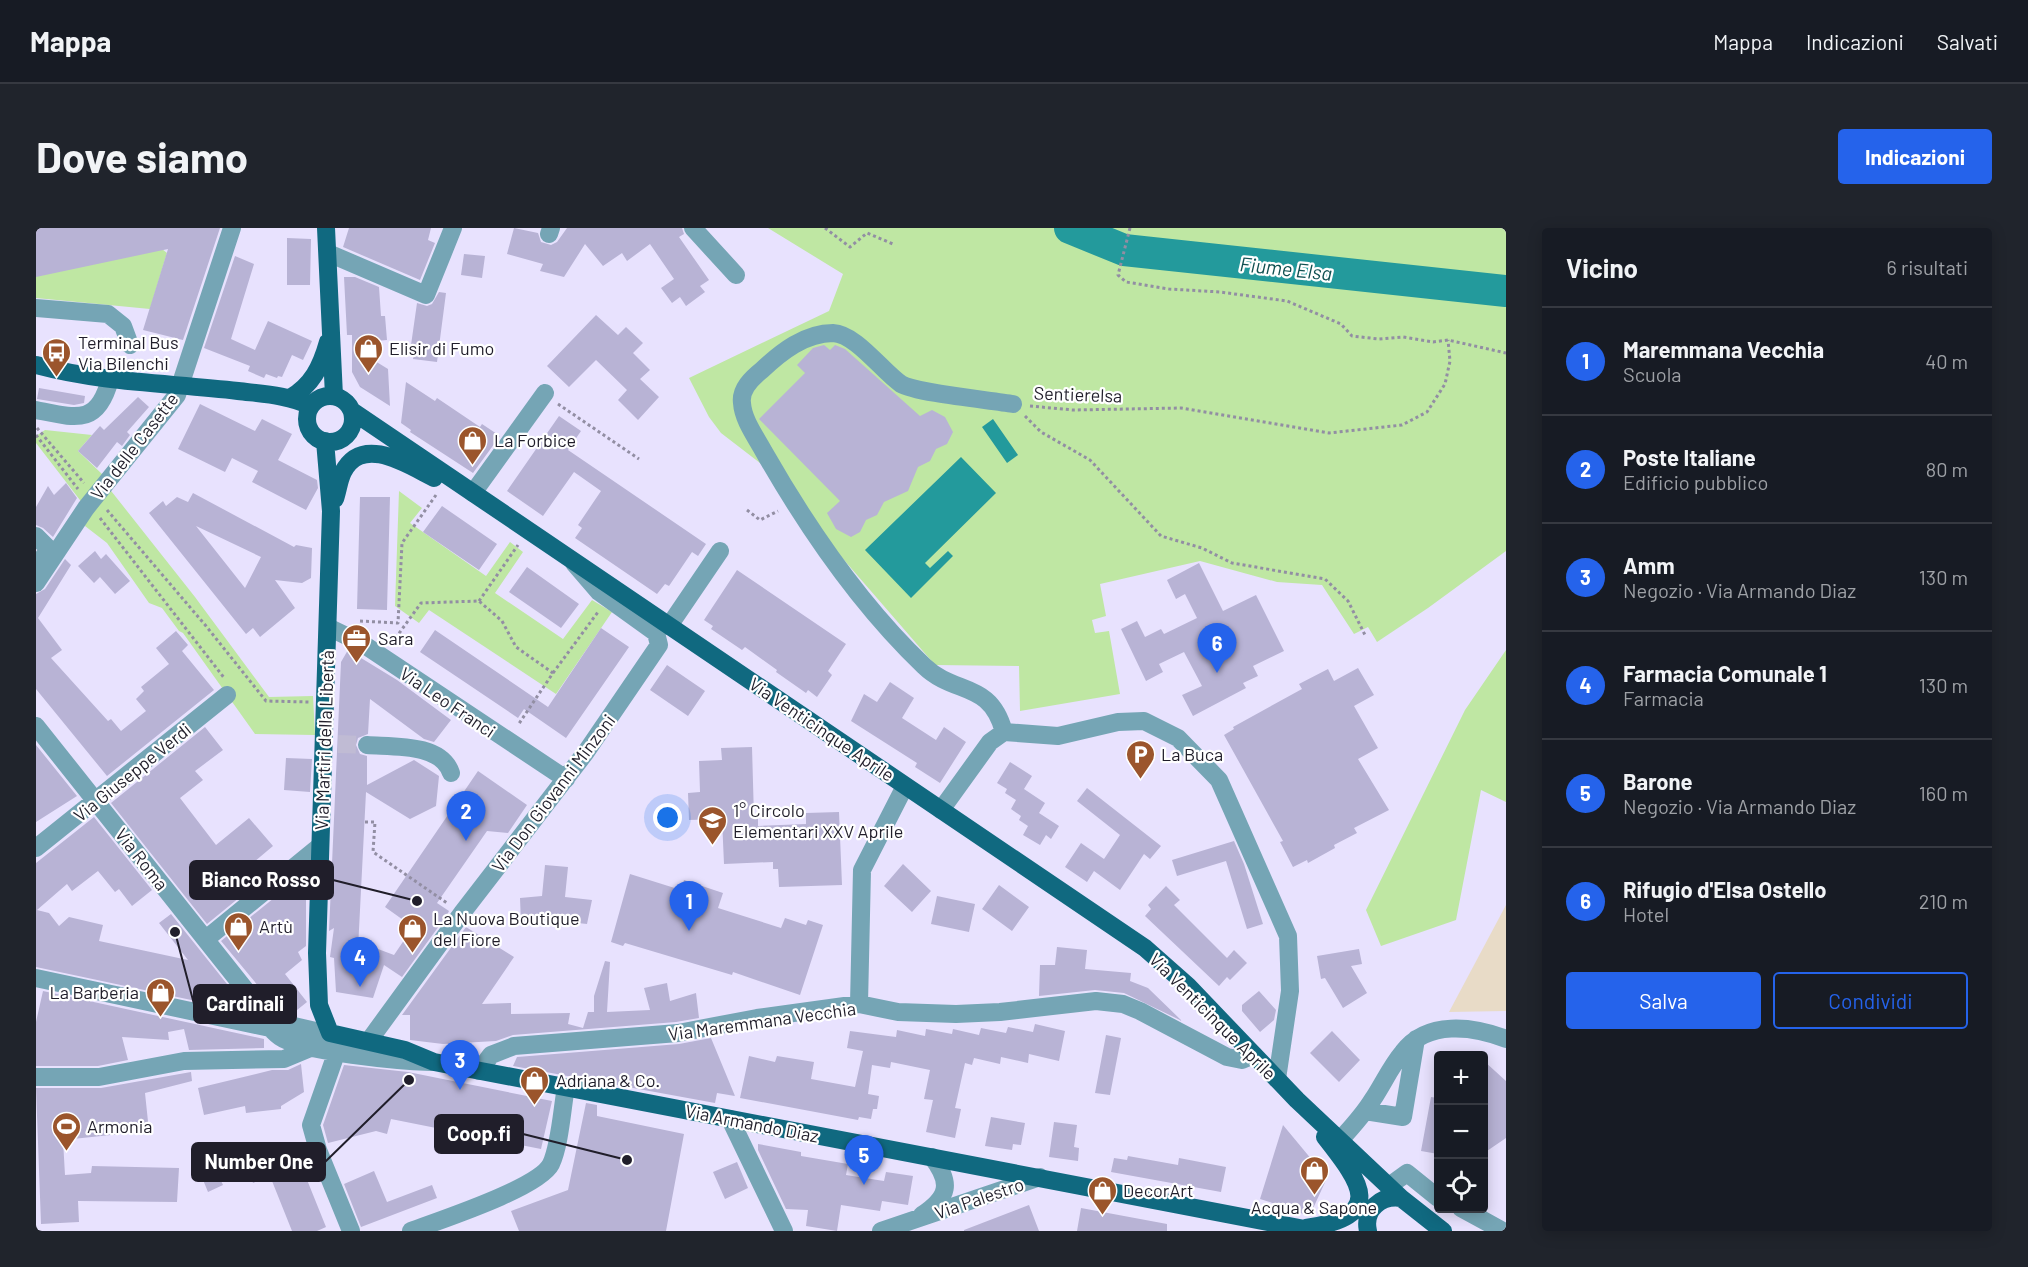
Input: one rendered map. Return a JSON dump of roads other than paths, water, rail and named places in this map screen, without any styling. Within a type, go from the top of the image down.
[{"type":"main road","points":[[326,228],[334,396]]},
{"type":"main road","points":[[290,398],[306,387],[315,375],[331,332]]},
{"type":"main road","points":[[36,365],[110,379],[180,384],[290,398],[311,406]]},
{"type":"main road","points":[[334,396],[345,401],[352,411],[352,425],[345,436],[339,440],[325,441],[314,435],[308,424],[311,406],[321,398],[334,396]]},
{"type":"main road","name":"Via Venticinque Aprile","points":[[352,411],[1145,948],[1188,986],[1297,1100],[1395,1192]]},
{"type":"main road","name":"Via Martiri della Libertà","points":[[325,441],[331,511],[334,629],[331,744],[320,846],[318,987],[321,1015],[335,1043]]},
{"type":"main road","points":[[331,511],[343,472],[352,461],[369,453],[386,455],[444,483],[470,491]]},
{"type":"main road","name":"Via Armando Diaz","points":[[335,1043],[368,1042],[405,1050],[434,1062],[479,1071],[1311,1230]]},
{"type":"main road","points":[[1297,1100],[1348,1166],[1359,1195],[1356,1210],[1345,1220],[1311,1230]]},
{"type":"main road","points":[[1368,1231],[1367,1218],[1377,1203],[1395,1192],[1443,1231]]},
{"type":"main road","points":[[1414,1231],[1415,1210]]},
{"type":"street","name":"Via delle Casette","points":[[36,584],[98,486],[174,398],[232,228]]},
{"type":"street","points":[[328,253],[426,295],[453,228]]},
{"type":"street","points":[[693,228],[736,275]]},
{"type":"street","points":[[36,308],[108,314],[123,326],[130,345]]},
{"type":"street","points":[[1004,732],[999,714],[992,704],[928,670],[856,590],[783,485],[751,428],[741,402],[742,393],[752,379],[790,347],[812,337],[835,333],[851,340],[905,386],[1012,404]]},
{"type":"street","points":[[36,410],[78,418],[87,416],[104,399],[110,379]]},
{"type":"street","points":[[470,491],[549,396]]},
{"type":"street","points":[[36,536],[49,549],[36,567]]},
{"type":"street","points":[[669,626],[720,551]]},
{"type":"street","name":"Via Don Giovanni Minzoni","points":[[368,1042],[462,913],[566,779],[660,641],[654,631],[589,582],[571,559]]},
{"type":"street","name":"Via Leo Franci","points":[[334,629],[382,657],[566,779]]},
{"type":"street","name":"Via Giuseppe Verdi","points":[[36,848],[96,801],[226,688]]},
{"type":"street","points":[[941,810],[990,742],[1004,732],[1058,736],[1132,721],[1153,724],[1172,735],[1219,780],[1286,929],[1291,964],[1287,1029],[1276,1079]]},
{"type":"street","name":"Via Roma","points":[[36,726],[248,993],[270,1028],[281,1038],[308,1049],[335,1043]]},
{"type":"street","points":[[367,745],[427,752],[444,761],[450,772]]},
{"type":"street","points":[[859,1004],[862,870],[905,786]]},
{"type":"street","points":[[206,939],[320,846]]},
{"type":"street","points":[[36,978],[270,1028]]},
{"type":"street","name":"Via Roma","points":[[248,993],[281,1023],[335,1043],[406,1061],[434,1062]]},
{"type":"street","name":"Via Maremmana Vecchia","points":[[479,1071],[491,1055],[514,1047],[678,1033],[757,1018],[859,1004],[898,1012],[956,1014],[1027,1010],[1084,1002],[1111,1002],[1140,1011],[1227,1057],[1242,1060],[1254,1055]]},
{"type":"street","points":[[1341,1139],[1365,1111],[1402,1052],[1416,1039],[1432,1031],[1449,1028],[1482,1032],[1506,1039]]},
{"type":"street","points":[[1365,1111],[1403,1117],[1416,1039]]},
{"type":"street","points":[[335,1043],[328,1073],[311,1118],[312,1129],[351,1231]]},
{"type":"street","points":[[36,1077],[99,1077],[184,1061],[285,1059],[308,1049]]},
{"type":"street","points":[[411,1231],[523,1186],[544,1174],[553,1160],[566,1087]]},
{"type":"street","points":[[730,1119],[784,1231]]},
{"type":"street","name":"Via Palestro","points":[[918,1218],[938,1203],[945,1190],[944,1175],[932,1157]]},
{"type":"street","points":[[1395,1192],[1407,1173],[1434,1195]]},
{"type":"street","name":"Via Palestro","points":[[881,1231],[957,1208],[1040,1177]]},
{"type":"street","points":[[1415,1210],[1434,1197]]},
{"type":"street","points":[[1469,1213],[1503,1231]]},
{"type":"waterway","name":"Fiume Elsa","points":[[1070,228],[1124,250],[1506,291]]},
{"type":"tunnel","points":[[338,744],[367,745]]},
{"type":"place","name":"Elisir di Fumo","points":[[368,374]]},
{"type":"place","name":"Terminal Bus Via Bilenchi","points":[[57,378]]},
{"type":"place","name":"La Forbice","points":[[473,466]]},
{"type":"place","name":"Sara","points":[[357,664]]},
{"type":"place","name":"Rifugio d'Elsa Ostello","points":[[1217,673]]},
{"type":"place","name":"La Buca","points":[[1140,780]]},
{"type":"place","name":"Poste Italiane","points":[[466,841]]},
{"type":"place","name":"1° Circolo Elementari XXV Aprile","points":[[712,846]]},
{"type":"place","name":"Bianco Rosso","points":[[417,901]]},
{"type":"place","name":"Maremmana Vecchia","points":[[689,931]]},
{"type":"place","name":"Cardinali","points":[[175,932]]},
{"type":"place","name":"Artù","points":[[238,952]]},
{"type":"place","name":"La Nuova Boutique del Fiore","points":[[412,954]]},
{"type":"place","name":"Farmacia Comunale 1","points":[[360,987]]},
{"type":"place","name":"La Barberia","points":[[160,1018]]},
{"type":"place","name":"Number One","points":[[409,1080]]},
{"type":"place","name":"Amm","points":[[460,1090]]},
{"type":"place","name":"Adriana & Co.","points":[[535,1106]]},
{"type":"place","name":"Armonia","points":[[66,1152]]},
{"type":"place","name":"Coop.fi","points":[[627,1160]]},
{"type":"place","name":"Barone","points":[[864,1185]]},
{"type":"place","name":"Acqua & Sapone","points":[[1314,1196]]},
{"type":"place","name":"DecorArt","points":[[1102,1216]]}]
